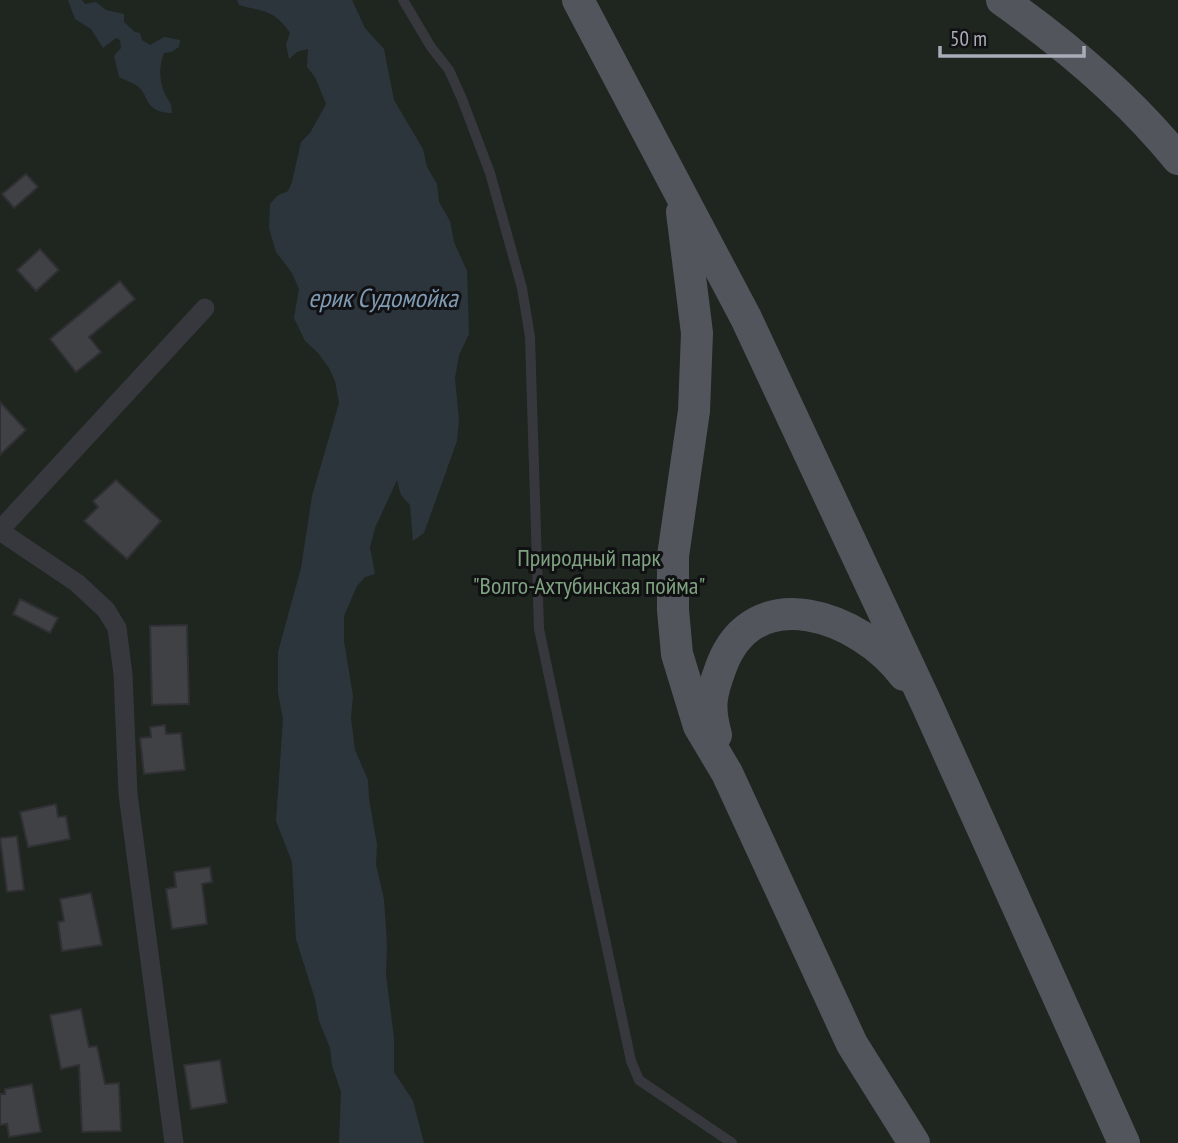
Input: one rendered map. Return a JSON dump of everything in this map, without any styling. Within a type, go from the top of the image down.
[{"type":"main road","points":[[578,0],[746,318],[927,705],[1124,1143]]},
{"type":"main road","points":[[1002,0],[1056,38],[1104,81],[1156,132],[1178,159]]},
{"type":"main road","points":[[681,197],[697,333],[694,411],[673,556],[673,610],[677,654],[699,726],[727,773],[852,1044],[914,1143]]},
{"type":"main road","points":[[727,773],[710,713],[713,687],[726,653],[746,629],[772,616],[794,613],[822,617],[847,627],[868,640],[897,666],[927,705]]},
{"type":"street","points":[[174,1143],[128,794],[123,674],[117,628],[106,610],[77,583],[0,531],[205,308]]},
{"type":"lane","points":[[403,0],[431,47],[449,70],[462,99],[490,173],[522,288],[530,337],[540,629],[631,1060],[639,1080],[732,1143]]},
{"type":"green space","name":"Природный парк \"Волго-Ахтубинская пойма\"","points":[[0,0],[1178,0],[1178,1143],[0,1143]]},
{"type":"water","points":[[68,0],[82,0],[85,4],[96,2],[106,10],[124,14],[124,22],[140,33],[142,40],[150,45],[164,37],[180,40],[179,47],[164,53],[160,67],[162,87],[171,104],[172,113],[156,110],[141,89],[119,77],[114,56],[121,48],[120,40],[116,38],[103,48],[91,29],[75,19]]},
{"type":"water","name":"ерик Судомойка","points":[[237,0],[352,0],[365,28],[384,49],[394,100],[423,149],[427,167],[437,184],[439,202],[450,221],[454,242],[467,271],[469,334],[459,355],[455,378],[459,420],[457,441],[424,533],[413,541],[410,505],[401,495],[397,480],[375,528],[370,547],[375,574],[365,577],[357,586],[344,616],[344,641],[353,696],[351,718],[355,750],[368,780],[377,844],[376,865],[384,899],[386,975],[394,1038],[394,1072],[413,1101],[424,1143],[339,1143],[341,1092],[296,939],[292,862],[276,821],[283,719],[278,693],[278,652],[301,568],[312,496],[339,403],[335,381],[329,368],[305,341],[294,318],[299,289],[292,273],[276,252],[269,228],[270,204],[277,196],[288,191],[301,142],[310,133],[326,104],[315,77],[307,67],[308,49],[297,52],[289,59],[286,44],[290,33],[279,19],[239,5]]},
{"type":"building","points":[[26,174],[38,187],[14,208],[2,194]]},
{"type":"building","points":[[40,249],[59,270],[36,291],[17,270]]},
{"type":"building","points":[[120,281],[135,299],[89,337],[101,352],[76,372],[50,339]]},
{"type":"building","points":[[0,402],[26,430],[0,455]]},
{"type":"building","points":[[116,480],[161,521],[127,559],[84,521],[98,507],[93,501]]},
{"type":"building","points":[[20,599],[58,618],[50,633],[13,614]]},
{"type":"building","points":[[187,625],[189,704],[152,705],[150,626]]},
{"type":"building","points":[[165,725],[166,734],[181,733],[185,770],[144,774],[140,738],[151,737],[150,727]]},
{"type":"building","points":[[56,804],[58,817],[66,816],[70,839],[28,847],[20,812]]},
{"type":"building","points":[[17,836],[24,890],[7,892],[0,838]]},
{"type":"building","points":[[210,867],[212,882],[202,884],[207,924],[172,929],[166,889],[176,887],[174,872]]},
{"type":"building","points":[[91,893],[102,945],[62,951],[58,922],[64,921],[60,899]]},
{"type":"building","points":[[81,1009],[89,1047],[97,1046],[105,1084],[119,1083],[121,1131],[82,1132],[79,1065],[61,1069],[50,1015]]},
{"type":"building","points":[[220,1060],[227,1103],[191,1109],[184,1065]]},
{"type":"building","points":[[32,1084],[41,1132],[9,1137],[7,1124],[0,1125],[0,1094],[5,1094],[5,1089]]}]
